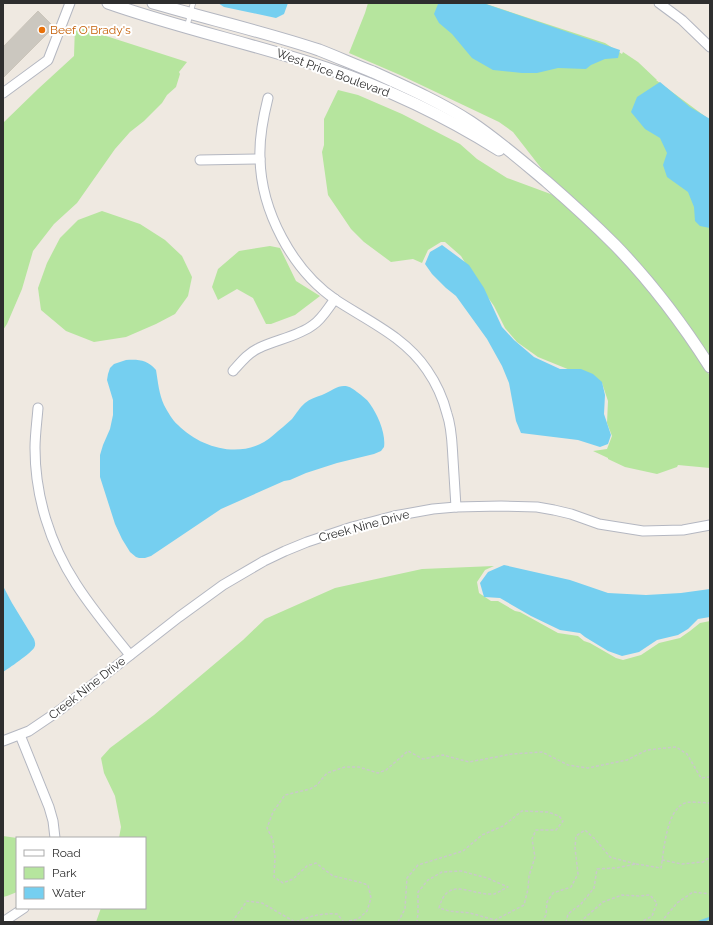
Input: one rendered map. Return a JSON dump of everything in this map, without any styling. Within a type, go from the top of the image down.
[{"type":"street","points":[[3,93],[48,60],[70,3]]},
{"type":"street","name":"West Price Boulevard","points":[[108,3],[132,12],[328,68],[378,87],[460,127],[543,179]]},
{"type":"street","name":"West Price Boulevard","points":[[153,3],[192,8],[318,50],[400,84],[431,99],[470,122],[506,147],[580,211],[614,245],[643,275],[685,330],[710,367]]},
{"type":"street","points":[[659,3],[682,20],[710,47]]},
{"type":"street","points":[[268,98],[262,119],[260,159],[264,190],[268,207],[274,222],[282,238],[302,268],[315,281],[335,299],[392,335],[403,344],[417,358],[431,377],[442,398],[449,421],[452,442],[456,507]]},
{"type":"street","points":[[200,160],[260,159]]},
{"type":"street","points":[[233,371],[248,355],[258,348],[302,332],[314,325],[335,299]]},
{"type":"street","points":[[38,408],[35,448],[37,476],[44,514],[52,537],[62,560],[75,583],[130,655]]},
{"type":"street","name":"Creek Nine Drive","points":[[3,741],[20,735],[33,728],[60,710],[190,608],[223,585],[258,564],[285,551],[328,534],[367,523],[413,513],[456,507],[537,507],[562,512],[599,524],[643,531],[683,530],[710,525]]},
{"type":"street","points":[[20,735],[49,807],[53,821],[55,837]]},
{"type":"street","points":[[3,922],[22,909]]},
{"type":"lane","points":[[187,27],[192,8]]},
{"type":"path","points":[[232,922],[248,901],[262,903],[296,922],[327,913],[337,914],[344,922],[358,919],[366,911],[371,898],[368,885],[333,876],[316,863],[307,866],[293,880],[283,883],[274,877],[275,852],[273,840],[267,828],[273,812],[285,795],[310,789],[317,785],[327,773],[345,767],[359,767],[378,772],[386,770],[408,751],[423,759],[443,756],[470,762],[512,754],[542,752],[568,765],[588,768],[627,760],[647,750],[676,747],[687,754],[701,778],[710,776]]},
{"type":"path","points":[[542,922],[546,915],[547,902],[554,893],[571,887],[578,874],[575,848],[576,836],[585,830],[596,840],[610,857],[636,864],[661,868],[668,826],[675,810],[686,802],[710,803]]},
{"type":"path","points":[[398,922],[405,909],[407,878],[418,865],[463,851],[482,835],[503,826],[522,811],[548,812],[559,816],[563,821],[556,830],[536,830],[532,838],[535,858],[529,876],[528,889],[524,905],[495,920],[470,913],[449,911],[439,908],[441,900],[448,891],[460,888],[478,893],[493,894],[508,887],[487,878],[461,871],[442,872],[428,880],[418,892],[417,922]]},
{"type":"path","points":[[662,860],[682,864],[703,862],[710,857]]},
{"type":"path","points":[[566,922],[568,914],[581,904],[594,888],[597,869],[616,868],[636,864]]},
{"type":"path","points":[[661,922],[677,903],[693,892],[710,894]]},
{"type":"path","points":[[580,922],[603,902],[622,895],[650,895],[657,903],[652,916],[641,922]]},
{"type":"green space","points":[[368,3],[483,3],[605,43],[638,62],[656,80],[710,120],[710,358],[548,177],[513,132],[499,122],[400,75],[349,53]]},
{"type":"green space","points":[[75,26],[187,62],[179,72],[180,74],[176,87],[167,95],[162,103],[144,121],[130,132],[115,149],[77,203],[54,224],[33,251],[22,289],[3,330],[3,123],[74,56]]},
{"type":"green space","points":[[338,90],[358,95],[402,114],[460,144],[477,159],[507,178],[556,196],[611,248],[639,278],[665,310],[710,376],[710,468],[678,465],[677,467],[657,474],[625,467],[593,451],[607,449],[612,436],[607,423],[608,401],[602,383],[538,357],[517,342],[505,328],[494,306],[461,256],[445,242],[441,242],[428,250],[422,263],[413,259],[391,262],[364,242],[351,229],[328,195],[322,152],[324,145],[324,119]]},
{"type":"green space","points":[[102,211],[140,224],[165,240],[182,256],[192,277],[188,296],[175,314],[126,337],[94,342],[66,331],[41,310],[38,288],[47,263],[60,238],[78,220]]},
{"type":"green space","points":[[270,246],[280,248],[296,281],[320,296],[295,315],[271,324],[266,324],[253,298],[237,289],[218,300],[212,287],[218,269],[239,251]]},
{"type":"green space","points":[[494,566],[485,570],[477,582],[479,593],[491,601],[498,601],[558,633],[578,636],[584,641],[616,658],[623,660],[641,655],[659,643],[680,638],[700,623],[710,621],[710,922],[96,922],[101,909],[146,909],[146,837],[119,837],[121,827],[115,796],[104,773],[101,758],[110,748],[154,715],[243,640],[265,619],[335,588],[422,569]]},
{"type":"green space","points":[[3,836],[16,838],[16,892],[3,897]]},
{"type":"water","points":[[218,3],[288,3],[284,14],[276,18],[224,7]]},
{"type":"water","points":[[483,3],[620,50],[618,58],[605,59],[591,65],[586,69],[558,68],[537,73],[493,70],[472,58],[452,34],[439,23],[434,14],[438,4]]},
{"type":"water","points":[[660,82],[690,107],[710,119],[710,228],[700,226],[695,221],[694,207],[688,192],[667,177],[663,165],[667,153],[660,138],[645,129],[631,112],[637,97]]},
{"type":"water","points":[[442,245],[469,265],[484,288],[502,327],[514,340],[534,357],[560,369],[581,369],[593,374],[602,382],[605,395],[604,414],[611,435],[608,444],[600,447],[578,440],[521,433],[516,421],[509,383],[502,366],[487,339],[456,296],[432,274],[425,264],[430,252]]},
{"type":"water","points":[[126,360],[146,362],[156,370],[162,401],[172,418],[187,433],[207,444],[219,448],[230,449],[253,447],[267,440],[283,427],[292,419],[301,406],[311,399],[343,386],[352,388],[373,408],[383,431],[384,447],[381,451],[374,454],[337,463],[284,481],[221,509],[151,556],[145,558],[136,557],[130,552],[115,524],[100,477],[100,455],[110,429],[113,415],[113,400],[107,380],[108,374],[110,368],[114,364]]},
{"type":"water","points":[[504,565],[570,580],[608,593],[646,595],[681,593],[710,589],[710,617],[698,619],[688,629],[678,635],[657,640],[639,652],[622,656],[608,651],[580,633],[560,630],[531,616],[500,598],[484,597],[480,583],[488,572]]},
{"type":"water","points":[[3,586],[34,639],[35,645],[29,653],[3,672]]},
{"type":"building","points":[[38,11],[54,27],[3,78],[3,47]]},
{"type":"waterway","points":[[699,922],[710,918]]},
{"type":"place","name":"Beef O'Brady's","points":[[42,30]]}]
